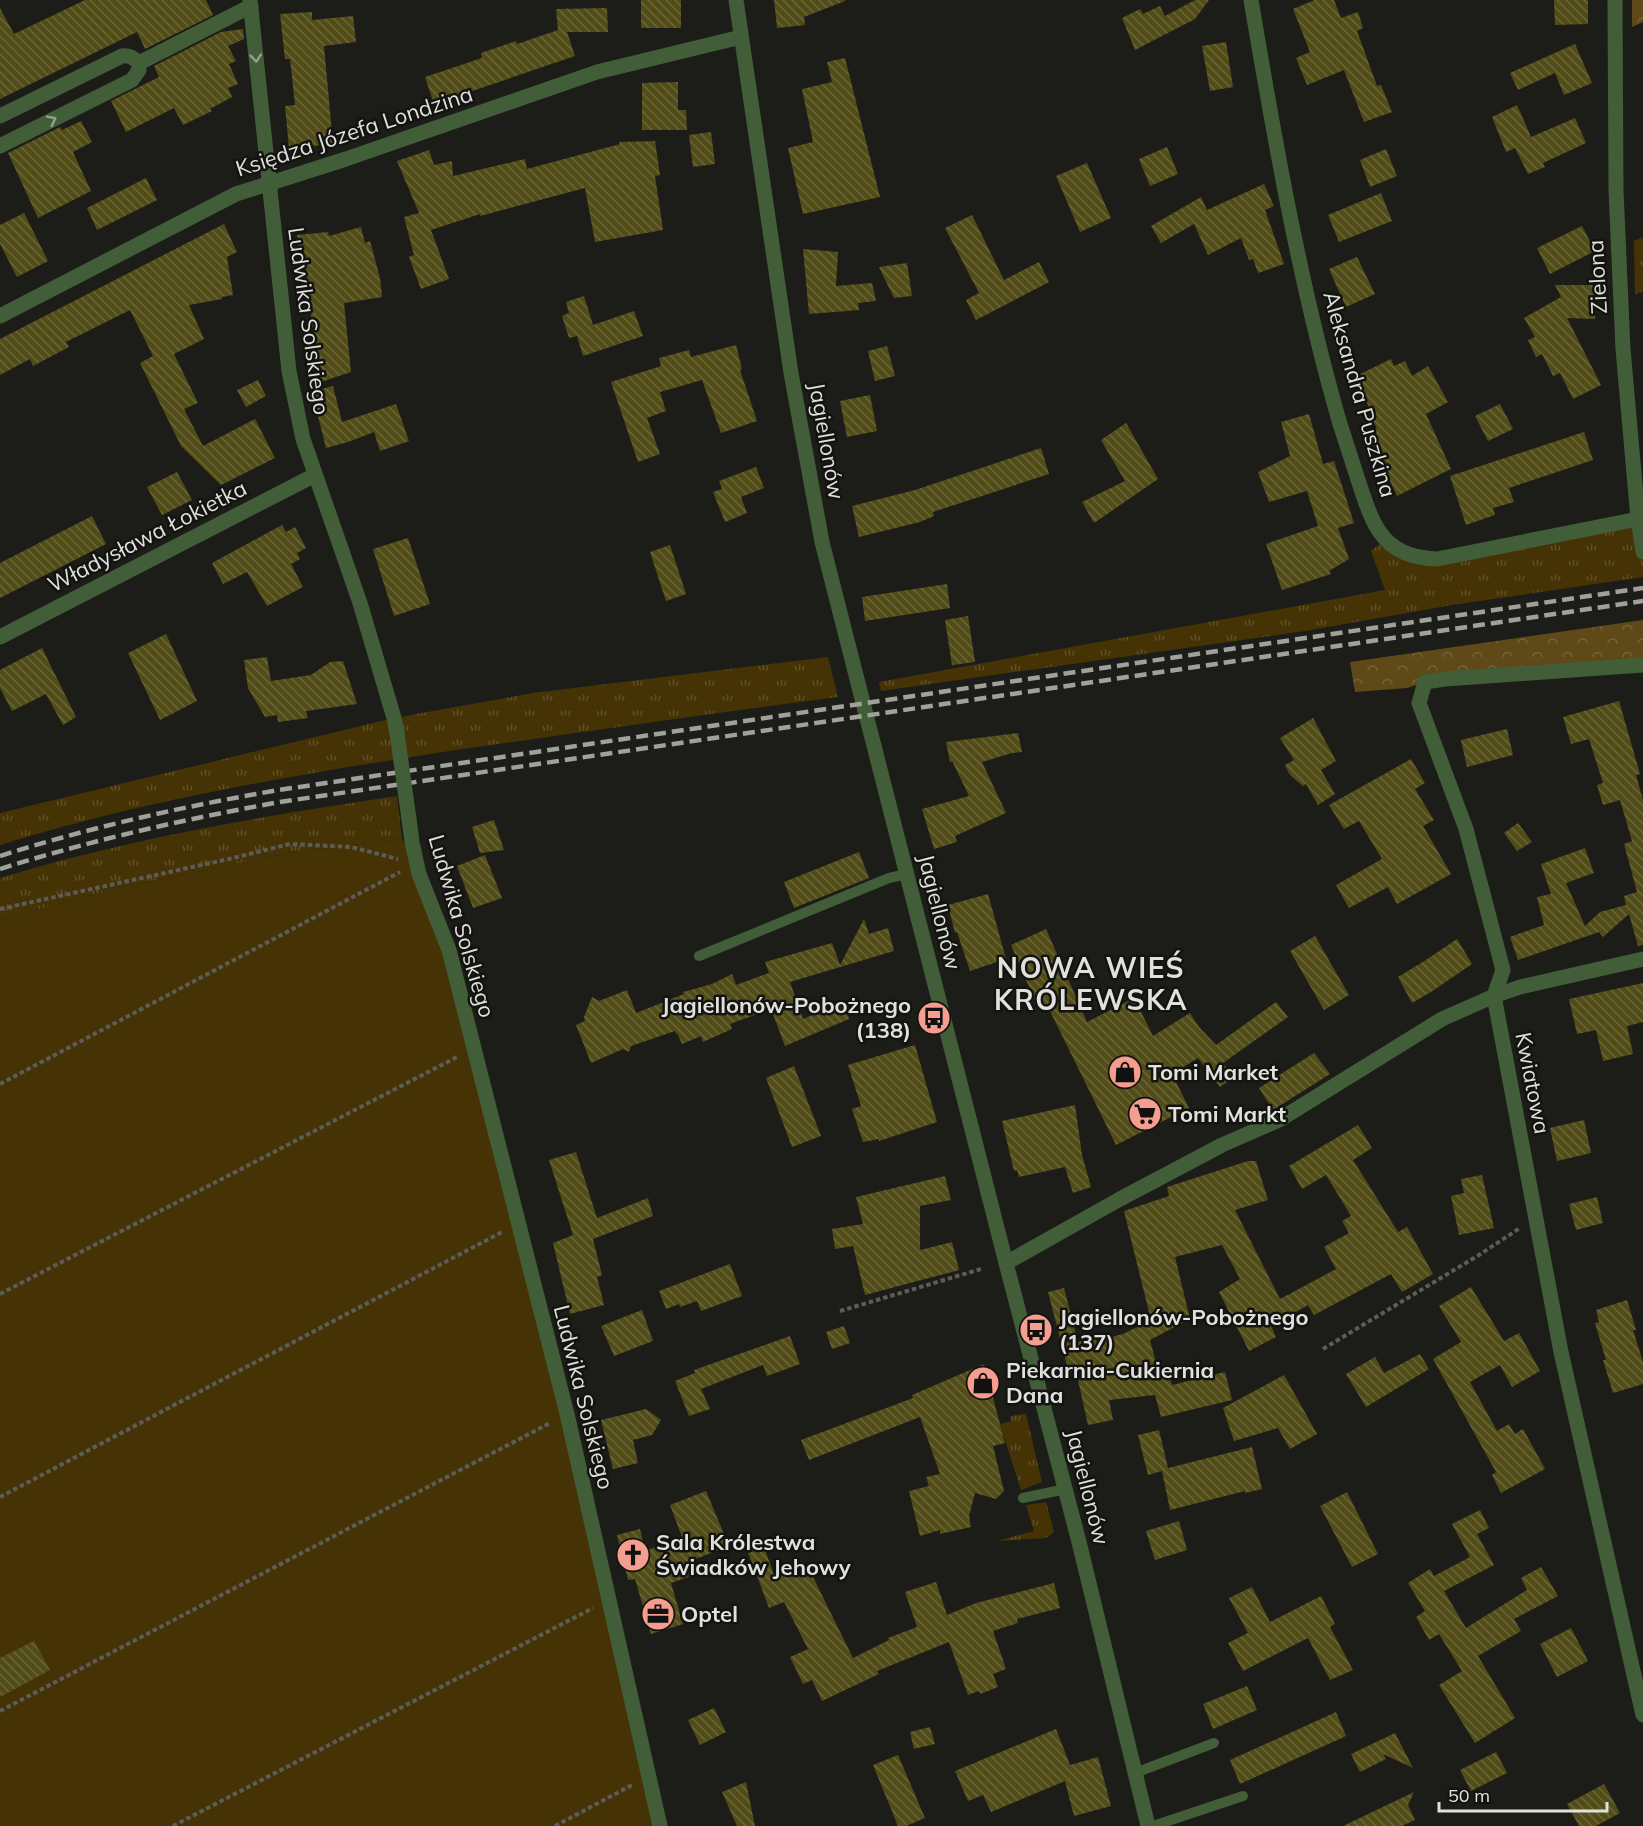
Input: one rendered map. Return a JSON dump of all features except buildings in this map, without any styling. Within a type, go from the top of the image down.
[{"type":"street","name":"Jagiellonów","points":[[736,0],[791,373],[822,542],[1066,1489],[1148,1826]]},
{"type":"street","name":"Aleksandra Puszkina","points":[[1251,0],[1314,324],[1349,453],[1372,520],[1380,532],[1391,546],[1403,553],[1420,558],[1437,559],[1638,519]]},
{"type":"street","name":"Zielona","points":[[1615,0],[1616,201],[1623,349],[1638,519],[1643,551]]},
{"type":"street","points":[[139,63],[251,3]]},
{"type":"street","name":"Ludwika Solskiego","points":[[251,3],[289,371],[303,439],[360,603],[391,708],[397,733],[416,864],[449,950],[567,1414],[660,1826]]},
{"type":"street","name":"Księdza Józefa Londzina","points":[[0,316],[236,194],[346,159],[597,72],[741,37]]},
{"type":"street","points":[[0,116],[122,56],[133,57],[139,63],[139,70],[132,80],[0,146]]},
{"type":"street","name":"Władysława Łokietka","points":[[0,637],[315,475]]},
{"type":"street","name":"Kwiatowa","points":[[1643,664],[1445,678],[1425,682],[1419,703],[1466,829],[1503,970],[1494,996],[1561,1352],[1643,1715]]},
{"type":"street","points":[[1006,1263],[1222,1145],[1280,1120],[1442,1018],[1520,987],[1643,959]]},
{"type":"lane","points":[[699,956],[889,878],[907,874]]},
{"type":"lane","points":[[1023,1498],[1066,1489]]},
{"type":"lane","points":[[1135,1773],[1214,1743]]},
{"type":"lane","points":[[1153,1826],[1243,1796]]},
{"type":"path","points":[[0,909],[229,860],[290,844],[351,847],[416,864]]},
{"type":"path","points":[[0,1084],[416,864]]},
{"type":"path","points":[[0,1294],[474,1048]]},
{"type":"path","points":[[1323,1349],[1536,1218]]},
{"type":"path","points":[[0,1497],[518,1224]]},
{"type":"path","points":[[840,1311],[981,1269]]},
{"type":"path","points":[[0,1711],[567,1414]]},
{"type":"path","points":[[173,1826],[609,1600]]},
{"type":"path","points":[[555,1826],[649,1776]]},
{"type":"green space","points":[[1632,0],[1643,0],[1643,22],[1632,27]]},
{"type":"green space","points":[[1643,237],[1643,291],[1635,295],[1634,241]]},
{"type":"green space","points":[[1643,519],[1643,577],[1452,605],[1305,631],[881,691],[879,682],[1385,590],[1371,551],[1386,539],[1420,558]]},
{"type":"green space","points":[[1643,620],[1643,665],[1425,682],[1407,688],[1355,692],[1350,662]]},
{"type":"green space","points":[[828,657],[838,697],[443,752],[331,770],[165,802],[0,845],[0,813],[394,718],[533,693]]},
{"type":"green space","points":[[397,796],[402,839],[293,852],[109,890],[0,920],[0,878],[148,840],[247,820]]},
{"type":"green space","points":[[402,839],[416,864],[449,950],[660,1826],[0,1826],[0,920],[109,890],[293,852]]},
{"type":"green space","points":[[1026,1414],[1042,1482],[1021,1490],[1000,1424],[1011,1421],[1011,1416]]},
{"type":"green space","points":[[1046,1502],[1054,1532],[1046,1538],[997,1541],[1034,1531],[1026,1505]]},
{"type":"railway","points":[[0,856],[138,818],[279,790],[1643,588]]},
{"type":"railway","points":[[0,869],[139,831],[280,802],[1643,601]]},
{"type":"place","name":"Jagiellonów-Pobożnego (138)","points":[[934,1018]]},
{"type":"place","name":"Tomi Market","points":[[1125,1072]]},
{"type":"place","name":"Tomi Markt","points":[[1145,1114]]},
{"type":"place","name":"Jagiellonów-Pobożnego (137)","points":[[1036,1330]]},
{"type":"place","name":"Piekarnia-Cukiernia Dana","points":[[983,1383]]},
{"type":"place","name":"Sala Królestwa Świadków Jehowy","points":[[633,1555]]},
{"type":"place","name":"Optel","points":[[658,1614]]},
{"type":"district","name":"NOWA WIEŚ KRÓLEWSKA","points":[[1091,984]]}]
